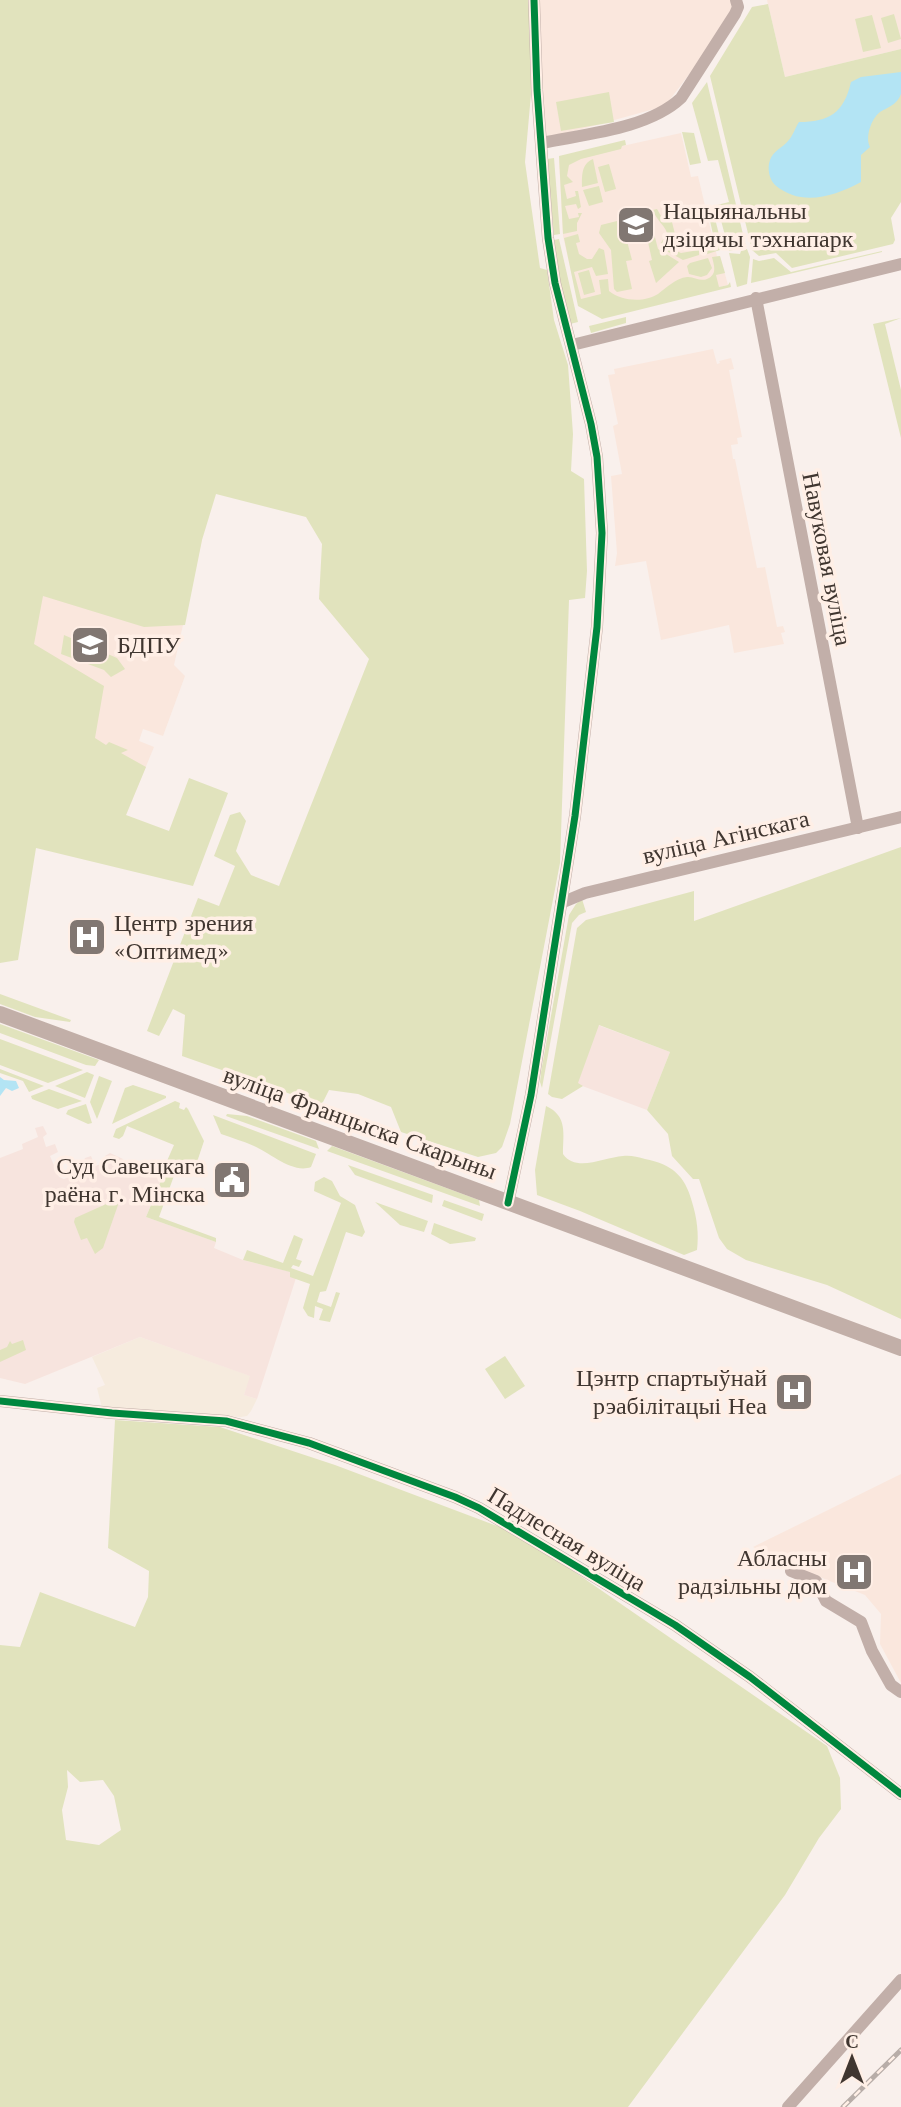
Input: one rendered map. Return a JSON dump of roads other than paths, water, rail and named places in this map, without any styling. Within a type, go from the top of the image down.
[{"type":"main road","name":"вуліца Францыска Скарыны","points":[[0,1014],[901,1348]]},
{"type":"street","points":[[508,1203],[526,1120],[561,903],[591,690],[602,533],[592,424],[551,261],[537,90],[534,0]]},
{"type":"street","points":[[542,143],[646,119],[671,107],[681,98],[735,14],[738,7],[736,0]]},
{"type":"street","points":[[572,345],[901,264]]},
{"type":"street","name":"Навуковая вуліца","points":[[756,298],[859,828]]},
{"type":"street","name":"вуліца Агінскага","points":[[561,903],[584,893],[901,817]]},
{"type":"street","name":"Падлесная вуліца","points":[[0,1401],[226,1422],[309,1443],[455,1497],[479,1508],[675,1625],[750,1676],[901,1794]]},
{"type":"street","points":[[791,1571],[816,1581],[826,1601],[860,1622],[891,1685],[901,1692]]},
{"type":"street","points":[[788,2107],[901,1980]]},
{"type":"water","points":[[901,72],[899,98],[877,115],[870,128],[870,147],[861,155],[861,182],[839,192],[806,198],[785,192],[775,185],[769,173],[771,157],[790,139],[799,122],[819,120],[834,114],[844,101],[851,82],[861,77]]},
{"type":"water","points":[[0,1077],[16,1081],[19,1088],[12,1091],[6,1088],[0,1096]]},
{"type":"railway","points":[[843,2107],[901,2050]]},
{"type":"place","name":"Нацыянальны дзіцячы тэхнапарк","points":[[636,225]]},
{"type":"place","name":"БДПУ","points":[[90,645]]},
{"type":"place","name":"Центр зрения «Оптимед»","points":[[87,937]]},
{"type":"place","name":"Суд Савецкага раёна г. Мінска","points":[[232,1180]]},
{"type":"place","name":"Цэнтр спартыўнай рэабілітацыі Неа","points":[[794,1392]]},
{"type":"place","name":"Абласны радзільны дом","points":[[854,1572]]}]
